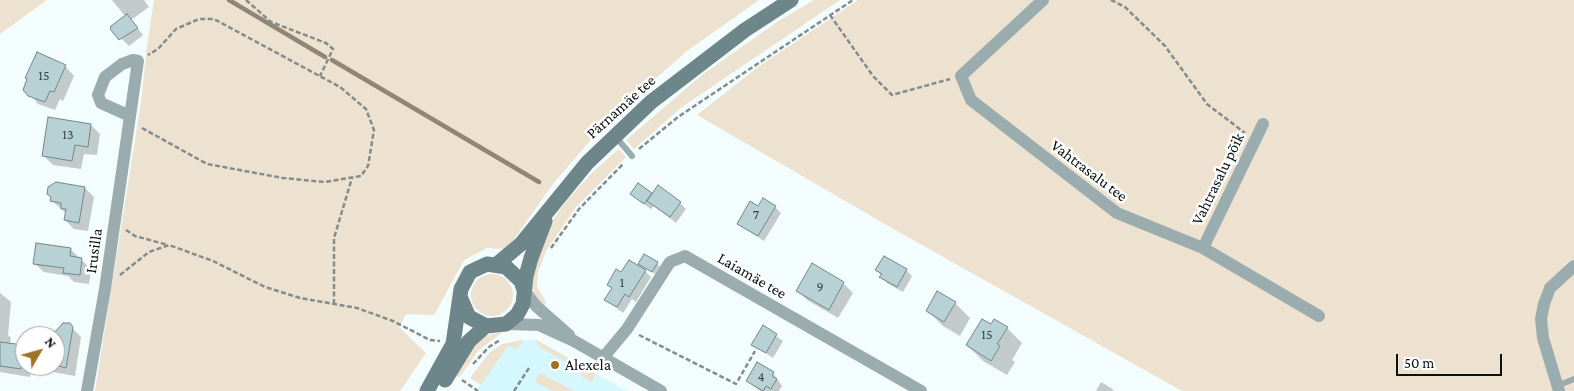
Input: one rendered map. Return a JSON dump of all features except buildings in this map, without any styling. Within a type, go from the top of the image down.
[{"type":"main road","name":"Pärnamäe tee","points":[[497,264],[521,244],[574,177],[614,136],[698,64],[791,0]]},
{"type":"main road","points":[[461,299],[469,317],[486,326],[496,327],[506,324],[517,316],[523,304],[531,258],[550,207]]},
{"type":"main road","points":[[427,391],[453,344],[461,290],[470,272],[478,267],[497,264],[515,273],[524,290]]},
{"type":"main road","points":[[437,391],[469,341],[486,326]]},
{"type":"street","points":[[962,76],[1043,0]]},
{"type":"street","points":[[129,120],[101,103],[98,95],[104,77],[128,61],[138,61]]},
{"type":"street","name":"Irusilla","points":[[87,391],[105,289],[138,61]]},
{"type":"street","name":"Vahtrasalu tee","points":[[962,76],[971,100],[1117,213],[1203,248],[1319,316]]},
{"type":"street","name":"Vahtrasalu põik","points":[[1203,248],[1263,124]]},
{"type":"street","name":"Laiamäe tee","points":[[602,359],[627,329],[670,262],[685,256],[921,391]]},
{"type":"street","points":[[1558,389],[1543,338],[1541,319],[1550,288],[1574,266]]},
{"type":"street","points":[[524,290],[536,306],[557,323],[574,341]]},
{"type":"street","points":[[506,324],[539,325],[574,341],[602,359],[661,391]]},
{"type":"lane","points":[[614,136],[632,156]]},
{"type":"lane","points":[[1558,389],[1574,379]]},
{"type":"path","points":[[246,0],[272,22],[326,42],[333,49],[320,76]]},
{"type":"path","points":[[550,249],[579,209],[632,156],[678,117],[853,0]]},
{"type":"path","points":[[1112,0],[1125,7],[1165,46],[1207,104],[1255,140]]},
{"type":"path","points":[[830,15],[873,76],[892,95],[962,76]]},
{"type":"path","points":[[129,120],[207,164],[283,178],[325,182],[361,176],[368,166],[374,130],[366,109],[340,87],[214,20],[199,19],[176,29],[158,49],[138,61]]},
{"type":"path","points":[[334,304],[334,238],[352,178]]},
{"type":"path","points":[[115,221],[135,236],[213,261],[265,287],[300,298],[357,308],[393,321],[430,340],[453,344]]},
{"type":"path","points":[[105,289],[149,252],[169,246]]},
{"type":"path","points":[[627,329],[736,384],[755,351]]},
{"type":"path","points":[[473,366],[489,347],[502,339]]},
{"type":"path","points":[[514,391],[529,368]]},
{"type":"path","points":[[459,385],[468,373]]},
{"type":"path","points":[[462,380],[478,391]]},
{"type":"shaded area","points":[[0,0],[47,0],[0,34]]},
{"type":"shaded area","points":[[154,0],[759,0],[687,51],[646,87],[588,143],[553,184],[507,249],[487,248],[464,260],[434,315],[406,314],[399,327],[426,353],[400,391],[95,391],[141,102]]},
{"type":"shaded area","points":[[814,0],[840,0],[682,107],[634,149],[626,140],[702,75],[777,22]]},
{"type":"shaded area","points":[[858,0],[1574,0],[1574,391],[1182,391],[897,231],[697,115],[758,67]]},
{"type":"shaded area","points":[[619,149],[626,157],[576,207],[546,251],[538,272],[537,287],[546,302],[544,307],[535,297],[532,288],[534,266],[552,221],[568,199],[595,170]]},
{"type":"shaded area","points":[[496,274],[504,277],[510,283],[513,295],[510,307],[504,313],[488,316],[480,313],[474,307],[471,291],[474,283],[480,277]]},
{"type":"shaded area","points":[[503,332],[478,351],[462,374],[458,377],[455,375],[472,348],[479,341],[488,335]]},
{"type":"shaded area","points":[[535,339],[596,374],[592,382],[583,377],[576,367],[539,347]]},
{"type":"shaded area","points":[[522,340],[536,340],[627,391],[476,391],[507,345]]},
{"type":"shaded area","points":[[522,340],[523,342],[516,349],[508,346],[481,385],[470,378],[489,353],[502,344]]},
{"type":"shaded area","points":[[540,373],[574,391],[552,391],[535,382]]},
{"type":"waterway","points":[[229,0],[325,57]]},
{"type":"waterway","points":[[332,60],[539,182]]},
{"type":"place","name":"Alexela","points":[[555,365]]}]
